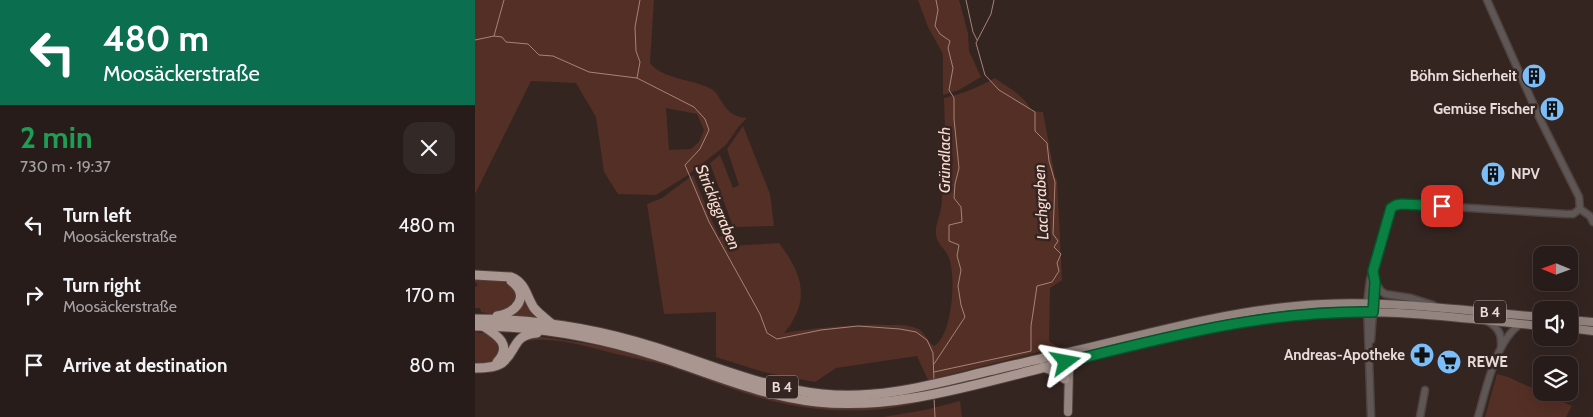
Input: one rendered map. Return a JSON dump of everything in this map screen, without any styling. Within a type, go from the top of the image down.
[{"type":"highway","points":[[475,275],[513,278],[522,284],[535,309],[554,328]]},
{"type":"highway","points":[[479,323],[510,312],[518,303],[519,293],[516,285],[501,277]]},
{"type":"highway","points":[[475,368],[491,367],[501,358],[503,346],[497,335],[479,323]]},
{"type":"highway","name":"B 4","points":[[479,323],[599,332],[635,341],[750,379],[805,392],[841,395],[928,391],[1065,357]]},
{"type":"highway","name":"B 4","points":[[491,367],[500,365],[522,337],[554,328]]},
{"type":"highway","name":"B 4","points":[[939,388],[1043,367],[1065,357]]},
{"type":"highway","points":[[1043,367],[1057,372],[1065,379]]},
{"type":"main road","name":"B 4","points":[[1065,357],[1186,324],[1252,311],[1306,305],[1370,303],[1439,307],[1533,316]]},
{"type":"main road","name":"B 4","points":[[1065,357],[1255,320],[1312,314],[1370,312],[1533,325]]},
{"type":"main road","points":[[1578,321],[1593,322]]},
{"type":"main road","points":[[1578,329],[1593,330]]},
{"type":"main road","points":[[1065,357],[1064,370],[1068,415]]},
{"type":"main road","points":[[1065,357],[1069,372],[1068,415]]},
{"type":"street","points":[[1487,0],[1537,113],[1579,197],[1580,209]]},
{"type":"street","points":[[1371,417],[1370,303],[1373,271],[1391,208],[1398,204],[1566,214],[1580,209]]},
{"type":"street","points":[[1580,209],[1593,222]]},
{"type":"street","points":[[1370,303],[1375,282],[1373,271]]},
{"type":"street","name":"B 4","points":[[1375,282],[1382,292],[1388,295],[1420,300],[1439,307]]},
{"type":"street","points":[[1487,321],[1496,327],[1500,333],[1501,348]]},
{"type":"street","points":[[1478,417],[1501,348],[1510,332],[1521,324]]},
{"type":"street","points":[[1420,417],[1425,390]]},
{"type":"shaded area","points":[[475,0],[654,0],[650,63],[655,69],[663,73],[706,86],[717,94],[731,113],[747,118],[726,145],[685,177],[656,195],[618,194],[604,172],[596,117],[576,83],[531,81],[475,194]],"holes":[[[666,108],[697,114],[704,130],[699,142],[691,149],[669,150]]]},
{"type":"shaded area","points":[[918,0],[959,0],[968,33],[969,51],[981,77],[959,90],[943,95],[943,54],[928,27]]},
{"type":"shaded area","points":[[995,78],[1021,97],[1031,111],[1043,112],[1057,180],[1062,280],[1050,288],[1049,341],[1058,347],[928,380],[917,356],[836,368],[815,382],[763,372],[716,357],[716,312],[664,314],[647,204],[662,198],[693,175],[719,237],[727,234],[728,246],[779,243],[791,261],[799,280],[801,299],[792,322],[784,333],[847,326],[904,325],[919,329],[934,346],[940,340],[949,318],[952,291],[949,258],[936,238],[942,192],[948,186],[953,160],[945,131],[944,98],[970,90]]},
{"type":"shaded area","points":[[743,126],[770,194],[774,226],[733,227],[710,163],[720,155],[733,188],[739,185],[727,149]]},
{"type":"shaded area","points":[[475,279],[498,280],[507,283],[517,292],[516,305],[495,315],[481,312],[480,308],[475,308],[475,287],[478,285]]},
{"type":"shaded area","points":[[522,295],[543,319],[507,316]]},
{"type":"shaded area","points":[[1364,306],[1364,308],[1332,308],[1302,311],[1076,357],[1075,355],[1184,327],[1250,314],[1307,308]]},
{"type":"shaded area","points":[[475,332],[490,334],[502,349],[492,364],[475,366]]},
{"type":"shaded area","points":[[536,336],[603,346],[665,361],[741,388],[929,398],[929,400],[886,409],[865,410],[821,409],[800,406],[757,397],[668,366],[572,343],[549,340],[527,341],[525,338]]},
{"type":"shaded area","points":[[1497,374],[1533,388],[1533,401],[1561,401],[1572,406],[1566,417],[1485,417]]},
{"type":"shaded area","points":[[960,401],[962,417],[883,417],[925,410]]},
{"type":"waterway","points":[[494,36],[504,0]]},
{"type":"waterway","points":[[637,78],[640,62],[636,51],[635,27],[640,0]]},
{"type":"waterway","name":"Gründlach","points":[[934,364],[965,317],[958,286],[961,270],[957,256],[959,245],[949,241],[949,225],[962,222],[961,207],[954,198],[959,168],[954,98],[949,90],[953,68],[948,48],[950,41],[940,34],[935,26],[938,10],[936,0]]},
{"type":"waterway","points":[[966,0],[973,32],[977,40]]},
{"type":"waterway","name":"Lachgraben","points":[[934,372],[1031,351],[1031,326],[1037,286],[1052,282],[1059,271],[1057,263],[1061,254],[1054,247],[1058,241],[1053,234],[1055,182],[1049,161],[1047,143],[1035,131],[1035,112],[999,90],[985,75],[976,43],[991,14],[994,0]]},
{"type":"waterway","name":"Strickiggraben","points":[[475,40],[494,36],[502,37],[506,42],[528,44],[539,55],[553,56],[589,72],[637,78],[694,107],[705,119],[709,130],[700,149],[685,165],[709,222],[760,314],[767,333],[777,339],[821,330],[858,326],[916,332],[927,340],[933,353],[934,381]]},
{"type":"waterway","name":"Gründlach","points":[[934,398],[935,417]]},
{"type":"place","name":"Böhm Sicherheit","points":[[1534,76]]},
{"type":"place","name":"Gemüse Fischer","points":[[1552,109]]},
{"type":"place","name":"NPV","points":[[1493,174]]},
{"type":"place","name":"Andreas-Apotheke","points":[[1422,355]]},
{"type":"place","name":"REWE","points":[[1449,362]]},
{"type":"route","points":[[1066,362],[1214,327],[1255,320],[1324,313],[1373,312],[1375,282],[1373,271],[1391,208],[1402,204],[1442,206]]}]
